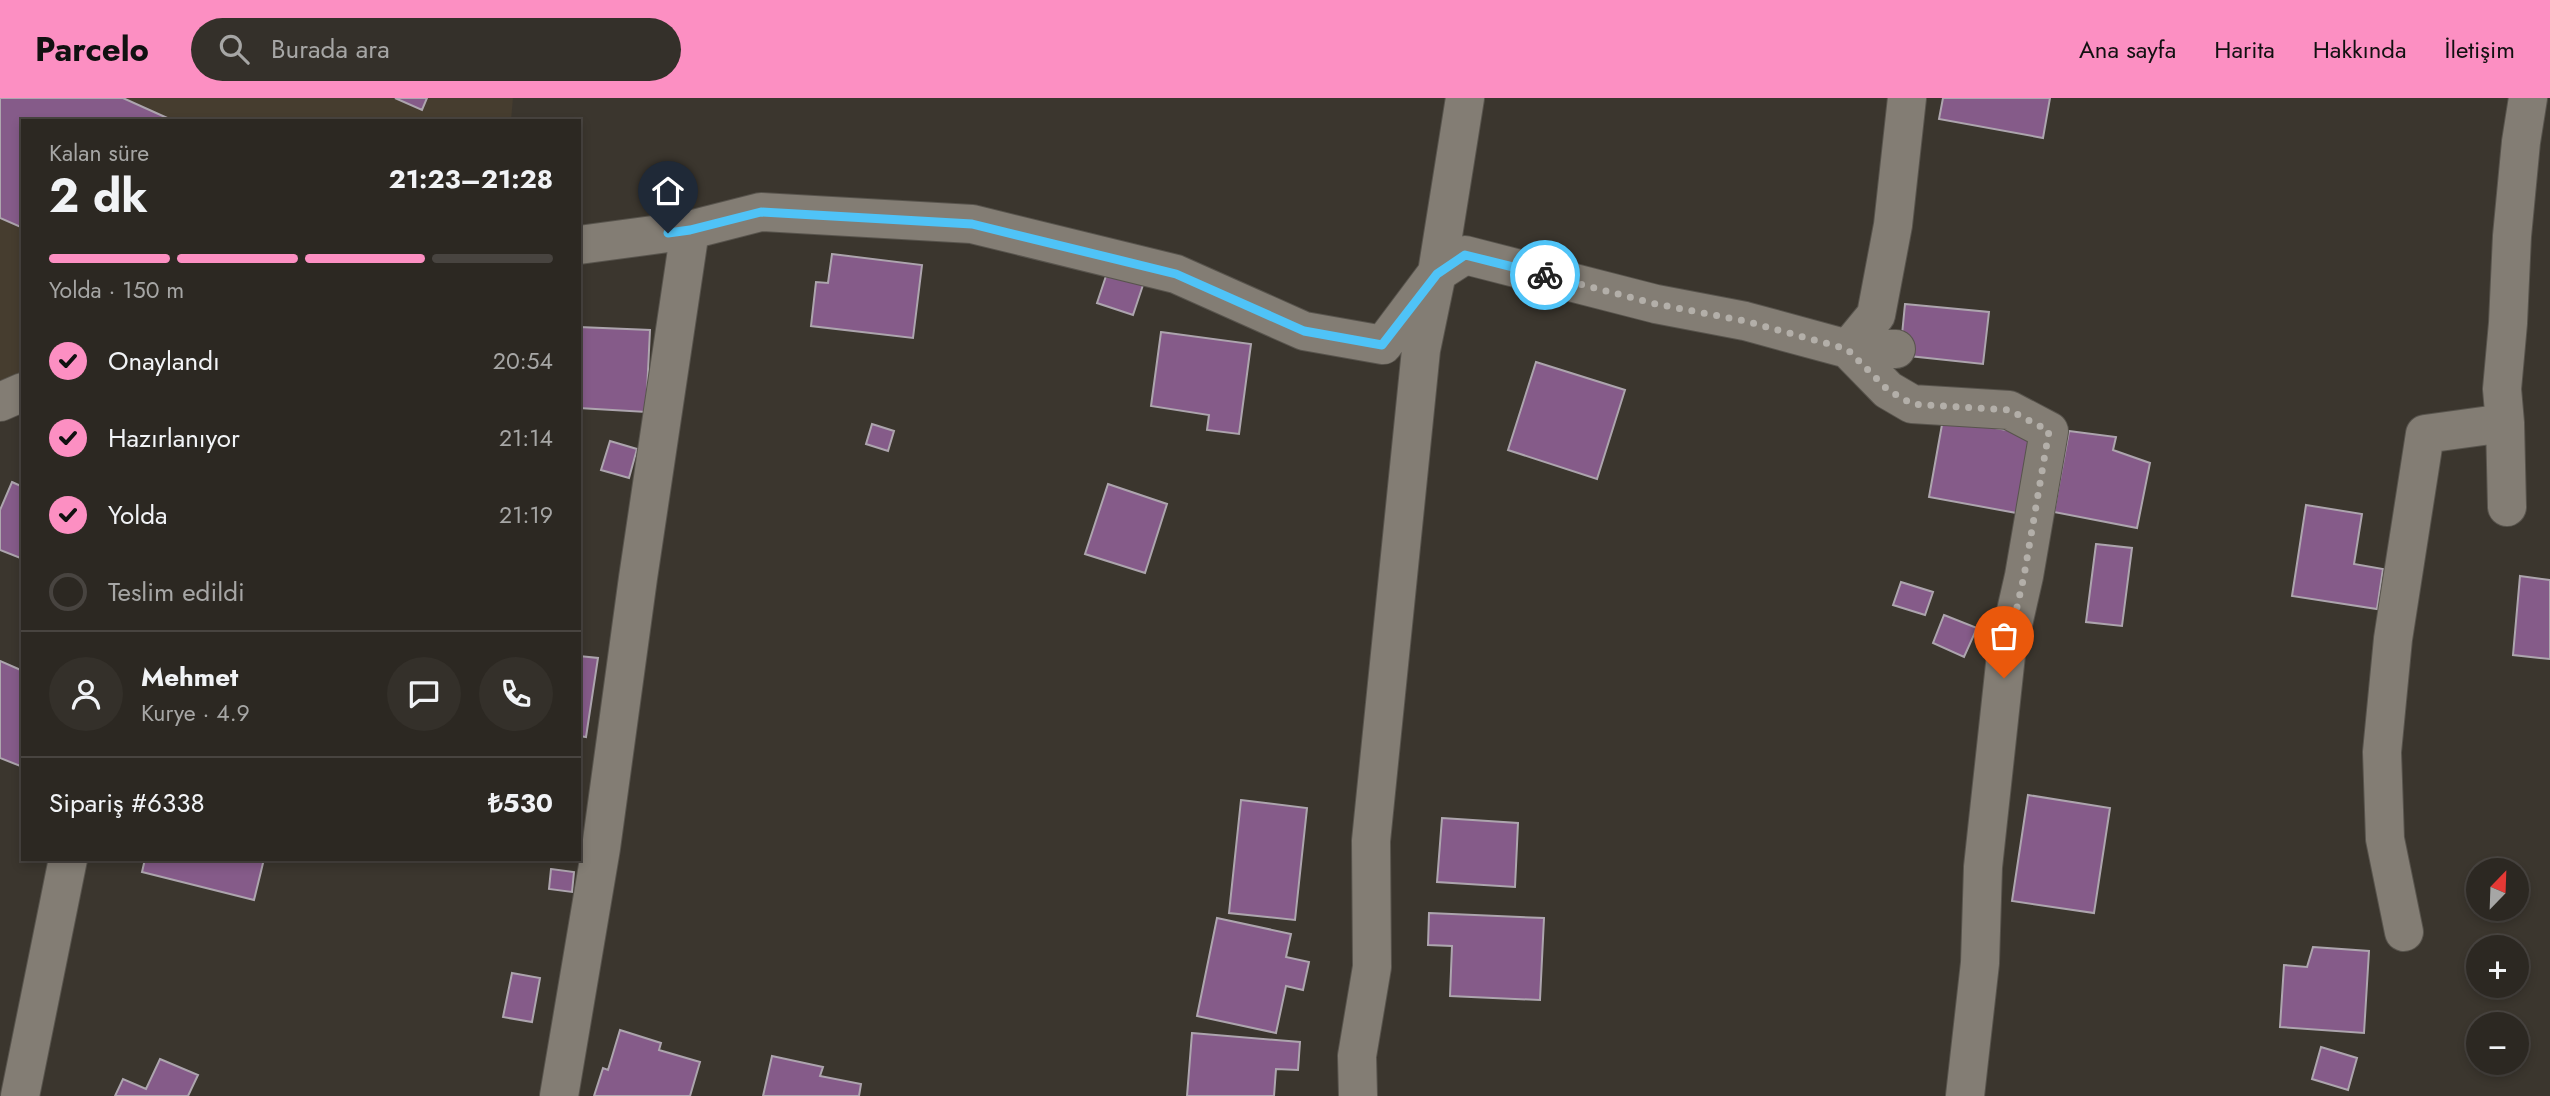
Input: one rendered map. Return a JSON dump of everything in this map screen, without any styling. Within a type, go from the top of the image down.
[{"type":"street","points":[[1358,1096],[1357,1056],[1372,967],[1371,841],[1421,350],[1437,274],[1465,98]]},
{"type":"street","points":[[1847,349],[1876,315],[1893,225],[1907,98]]},
{"type":"street","points":[[2507,507],[2502,389],[2512,236],[2528,98]]},
{"type":"street","points":[[581,245],[690,230],[761,212],[972,224],[1176,274],[1304,331],[1382,345],[1437,274],[1465,255],[1656,304],[1745,321],[1847,349],[1896,349]]},
{"type":"street","points":[[559,1096],[601,848],[690,230]]},
{"type":"street","points":[[1847,349],[1888,390],[1912,404],[2009,410],[2049,431],[2024,576],[2006,656],[1983,867],[1980,963],[1965,1096]]},
{"type":"street","points":[[0,402],[21,393]]},
{"type":"street","points":[[2404,932],[2385,839],[2382,752],[2393,639],[2425,434],[2505,424]]},
{"type":"street","points":[[20,1096],[68,861]]},
{"type":"shaded area","points":[[0,98],[513,98],[511,119],[21,119],[21,373],[0,382]]},
{"type":"building","points":[[0,98],[123,98],[170,119],[21,119],[21,227],[0,218]]},
{"type":"building","points":[[395,98],[427,98],[422,110]]},
{"type":"building","points":[[1943,98],[2050,98],[2043,138],[1939,119]]},
{"type":"building","points":[[832,254],[922,265],[913,338],[811,326],[816,282],[828,283]]},
{"type":"building","points":[[1110,264],[1146,276],[1133,315],[1097,303]]},
{"type":"building","points":[[1905,304],[1989,312],[1983,364],[1900,355]]},
{"type":"building","points":[[581,327],[650,330],[646,412],[581,408]]},
{"type":"building","points":[[1161,332],[1251,344],[1239,434],[1207,430],[1209,415],[1151,406]]},
{"type":"building","points":[[1536,362],[1625,390],[1597,479],[1508,450]]},
{"type":"building","points":[[1943,419],[2035,435],[2022,514],[1929,497]]},
{"type":"building","points":[[872,424],[894,431],[888,451],[866,444]]},
{"type":"building","points":[[2069,431],[2116,437],[2113,450],[2150,463],[2137,528],[2054,512]]},
{"type":"building","points":[[610,441],[637,449],[629,478],[601,470]]},
{"type":"building","points":[[12,482],[21,486],[21,558],[0,550],[0,510]]},
{"type":"building","points":[[1108,484],[1167,504],[1145,573],[1085,554]]},
{"type":"building","points":[[2306,505],[2362,514],[2354,564],[2383,569],[2377,609],[2292,596]]},
{"type":"building","points":[[2096,544],[2132,548],[2122,626],[2086,622]]},
{"type":"building","points":[[2520,576],[2550,580],[2550,659],[2513,655]]},
{"type":"building","points":[[1901,582],[1933,592],[1925,615],[1893,605]]},
{"type":"building","points":[[1944,615],[1977,628],[1964,657],[1933,643]]},
{"type":"building","points":[[581,656],[598,658],[586,737],[581,736]]},
{"type":"building","points":[[0,661],[21,670],[21,766],[0,758]]},
{"type":"building","points":[[2028,795],[2110,808],[2094,913],[2012,901]]},
{"type":"building","points":[[1241,800],[1307,808],[1295,920],[1229,913]]},
{"type":"building","points":[[1442,818],[1518,823],[1515,887],[1437,882]]},
{"type":"building","points":[[145,861],[264,861],[254,900],[142,872]]},
{"type":"building","points":[[551,869],[574,872],[572,892],[549,889]]},
{"type":"building","points":[[1429,913],[1544,918],[1540,1000],[1450,996],[1452,946],[1428,945]]},
{"type":"building","points":[[1217,918],[1291,934],[1286,957],[1309,962],[1303,990],[1286,986],[1276,1033],[1197,1016]]},
{"type":"building","points":[[2313,947],[2369,951],[2364,1033],[2280,1027],[2284,965],[2307,967]]},
{"type":"building","points":[[512,973],[540,978],[532,1022],[503,1017]]},
{"type":"building","points":[[620,1030],[661,1043],[659,1050],[700,1062],[690,1096],[594,1096],[603,1068],[608,1070]]},
{"type":"building","points":[[1192,1033],[1300,1042],[1298,1070],[1276,1069],[1274,1096],[1187,1096]]},
{"type":"building","points":[[2321,1047],[2357,1058],[2348,1090],[2312,1079]]},
{"type":"building","points":[[772,1056],[823,1067],[820,1076],[861,1084],[859,1096],[763,1096]]},
{"type":"building","points":[[160,1059],[198,1075],[188,1096],[115,1096],[123,1079],[146,1089]]},
{"type":"way so far","points":[[1545,275],[1656,304],[1745,321],[1847,349],[1888,390],[1912,404],[2009,410],[2049,431],[2004,678]]},
{"type":"route","points":[[668,233],[761,212],[972,224],[1176,274],[1304,331],[1382,345],[1437,274],[1465,255],[1545,275]]}]
